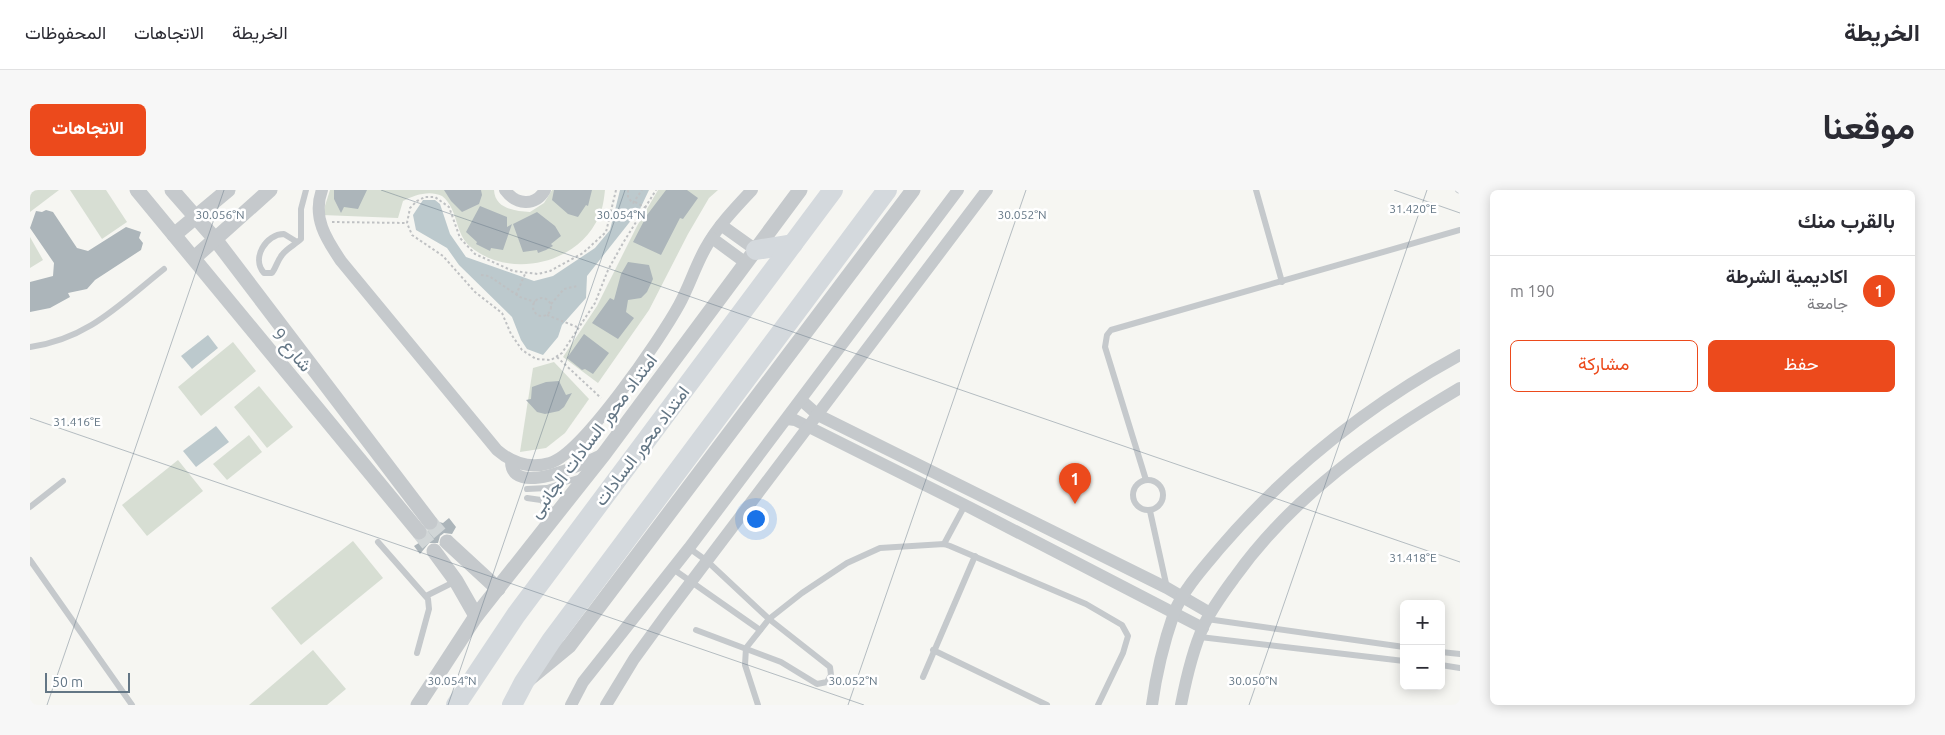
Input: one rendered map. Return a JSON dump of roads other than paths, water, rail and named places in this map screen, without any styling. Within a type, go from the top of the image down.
[{"type":"main road","name":"امتداد محور السادات","points":[[456,705],[516,616],[832,190]]},
{"type":"main road","points":[[512,705],[524,682],[551,641],[887,190]]},
{"type":"main road","points":[[751,256],[793,244]]},
{"type":"street","name":"شارع 9","points":[[137,190],[419,532]]},
{"type":"street","name":"شارع 9","points":[[172,190],[215,239],[430,522]]},
{"type":"street","points":[[174,235],[228,190]]},
{"type":"street","points":[[194,258],[270,190]]},
{"type":"street","points":[[322,190],[319,221],[324,236],[341,261],[497,450],[511,461],[531,465],[552,462],[563,456],[583,438],[609,406],[667,326],[712,238],[752,190]]},
{"type":"street","points":[[505,190],[511,198],[520,202],[529,202],[537,199],[545,190]]},
{"type":"street","name":"امتداد محور السادات الجانبى","points":[[418,705],[476,616],[588,476],[800,190]]},
{"type":"street","points":[[524,682],[569,646],[912,190]]},
{"type":"street","points":[[571,705],[583,682],[673,569],[958,190]]},
{"type":"street","points":[[606,705],[634,659],[690,582],[809,428],[987,190]]},
{"type":"street","points":[[721,225],[751,256]]},
{"type":"street","points":[[712,238],[751,256]]},
{"type":"street","points":[[259,339],[279,323]]},
{"type":"street","points":[[1152,705],[1175,613],[1183,597],[1244,520],[1320,448],[1352,423],[1422,376],[1460,355]]},
{"type":"street","points":[[1181,705],[1205,624],[1246,562],[1268,534],[1320,484],[1408,419],[1460,388]]},
{"type":"street","points":[[801,400],[818,415],[1167,588],[1183,597],[1205,624]]},
{"type":"street","points":[[787,419],[795,420],[1175,613],[1205,624]]},
{"type":"street","points":[[511,461],[511,466],[516,472],[540,478],[562,473],[604,454]]},
{"type":"street","points":[[447,542],[498,590]]},
{"type":"street","points":[[434,551],[456,581],[476,616]]},
{"type":"lane","points":[[297,242],[284,234],[272,236],[263,246],[261,252],[261,270],[264,273],[272,273],[282,254],[297,242],[302,235],[301,209],[306,190]]},
{"type":"lane","points":[[1256,190],[1282,282]]},
{"type":"lane","points":[[1146,480],[1110,366],[1106,347],[1107,336],[1116,328],[1460,230]]},
{"type":"lane","points":[[30,347],[50,344],[72,337],[93,325],[164,269]]},
{"type":"lane","points":[[527,488],[547,488],[588,476]]},
{"type":"lane","points":[[1146,480],[1158,484],[1162,490],[1162,503],[1150,511],[1137,507],[1132,494],[1139,482],[1146,480]]},
{"type":"lane","points":[[30,507],[62,481]]},
{"type":"lane","points":[[527,498],[541,500],[556,515]]},
{"type":"lane","points":[[944,544],[965,505]]},
{"type":"lane","points":[[1150,511],[1167,588]]},
{"type":"lane","points":[[378,542],[426,596],[429,608],[417,654]]},
{"type":"lane","points":[[758,705],[745,665],[746,648],[769,619],[802,593],[847,563],[880,548],[944,544],[1086,604],[1122,625],[1128,636],[1123,653],[1098,705]]},
{"type":"lane","points":[[689,548],[708,561],[769,619],[830,667],[832,675],[827,682],[817,684],[781,662],[696,630]]},
{"type":"lane","points":[[923,677],[975,556]]},
{"type":"lane","points":[[30,560],[132,705]]},
{"type":"lane","points":[[673,569],[760,630]]},
{"type":"lane","points":[[426,596],[456,581]]},
{"type":"lane","points":[[1205,624],[1400,647]]},
{"type":"lane","points":[[1205,624],[1400,659]]},
{"type":"lane","points":[[933,650],[1047,705]]},
{"type":"lane","points":[[1445,652],[1460,654]]},
{"type":"lane","points":[[1445,666],[1460,668]]},
{"type":"tunnel","points":[[430,522],[447,542]]},
{"type":"tunnel","points":[[419,532],[434,551]]},
{"type":"place","name":"اكاديمية الشرطة","points":[[1075,504]]}]
